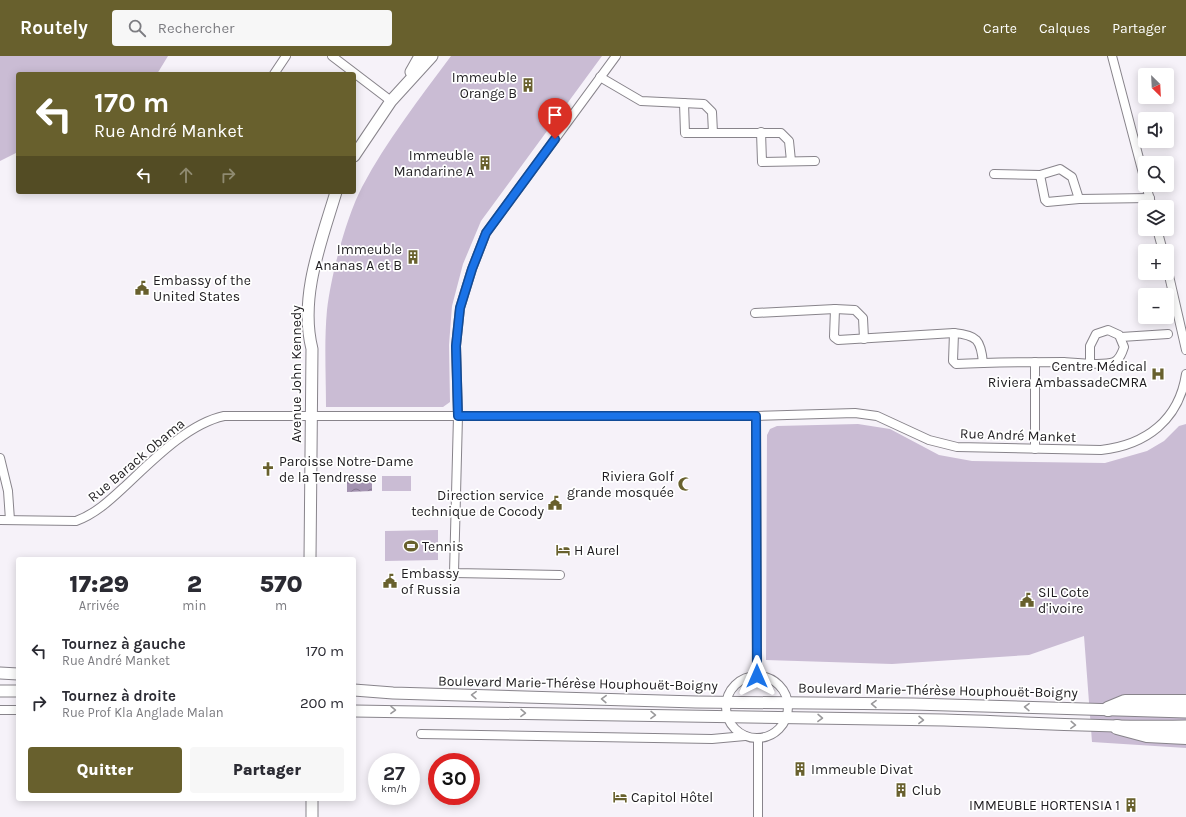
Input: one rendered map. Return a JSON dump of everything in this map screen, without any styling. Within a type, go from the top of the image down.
[{"type":"highway","points":[[1108,709],[1125,702],[1186,702]]},
{"type":"highway","points":[[1117,727],[1147,735],[1186,737]]},
{"type":"main road","points":[[356,153],[395,97],[420,56]]},
{"type":"main road","points":[[395,97],[432,56]]},
{"type":"main road","name":"Avenue John Kennedy","points":[[310,557],[312,349],[308,332],[308,313],[314,268],[335,194]]},
{"type":"main road","points":[[0,673],[16,674]]},
{"type":"main road","name":"Boulevard Marie-Thérèse Houphouët-Boigny","points":[[356,690],[393,693],[696,702],[788,702],[1186,712]]},
{"type":"main road","points":[[0,691],[16,691]]},
{"type":"main road","points":[[356,711],[1034,722],[1117,727],[1186,726]]},
{"type":"main road","points":[[312,801],[312,817]]},
{"type":"street","points":[[275,72],[286,56]]},
{"type":"street","points":[[332,56],[395,97]]},
{"type":"street","points":[[560,575],[454,573],[458,416],[456,346],[460,308],[472,269],[486,233],[616,56]]},
{"type":"street","points":[[1112,56],[1138,156]]},
{"type":"street","points":[[600,76],[641,101],[698,103],[709,108],[713,118],[713,133]]},
{"type":"street","points":[[684,103],[685,133],[776,132],[786,136],[791,146],[791,161]]},
{"type":"street","points":[[761,132],[762,162],[815,161]]},
{"type":"street","points":[[994,174],[1040,175],[1060,169],[1067,172],[1075,182],[1079,199]]},
{"type":"street","points":[[1040,175],[1046,202],[1079,199],[1150,198],[1148,192]]},
{"type":"street","points":[[1170,280],[1186,350]]},
{"type":"street","points":[[835,309],[835,338],[864,338],[954,333],[968,334],[974,337],[980,345],[983,363]]},
{"type":"street","points":[[755,313],[849,309],[859,313],[864,324],[864,338]]},
{"type":"street","points":[[954,333],[954,363],[1090,363],[1113,362],[1118,359],[1124,347],[1121,337],[1108,330],[1096,334],[1090,346],[1090,363]]},
{"type":"street","points":[[1121,337],[1168,334]]},
{"type":"street","points":[[1035,362],[1035,450]]},
{"type":"street","name":"Rue André Manket","points":[[312,416],[756,416],[863,414],[877,416],[896,423],[940,444],[973,448],[1101,450],[1124,446],[1155,430],[1168,418],[1179,401],[1186,374]]},
{"type":"street","name":"Rue Barack Obama","points":[[0,520],[76,520],[87,517],[107,502],[186,434],[214,418],[224,416],[312,416]]},
{"type":"street","points":[[756,416],[757,676]]},
{"type":"street","points":[[0,458],[8,491],[10,520]]},
{"type":"street","points":[[421,734],[712,739],[745,736],[758,738],[767,737],[776,732],[787,718],[788,702],[782,689],[771,679],[757,676],[747,678],[737,683],[730,691],[726,701],[727,717],[734,728],[745,736]]},
{"type":"street","points":[[0,710],[16,710]]},
{"type":"street","points":[[758,738],[758,817]]},
{"type":"shaded area","points":[[0,56],[168,56],[158,72],[16,72],[16,153],[0,161]]},
{"type":"shaded area","points":[[451,56],[602,56],[481,221],[463,264],[452,306],[449,345],[450,402],[443,407],[326,407],[325,346],[327,310],[336,264],[350,214],[362,187],[382,153],[404,120]]},
{"type":"shaded area","points":[[858,424],[890,429],[939,455],[972,461],[1105,463],[1147,451],[1164,441],[1179,426],[1186,424],[1186,748],[1092,742],[1084,636],[1029,655],[892,664],[766,660],[767,435],[770,429],[777,426]]},
{"type":"shaded area","points":[[382,476],[411,476],[411,491],[382,491]]},
{"type":"shaded area","name":"Tennis","points":[[438,530],[438,560],[385,561],[385,531]]},
{"type":"water","points":[[347,477],[372,477],[372,491],[347,492]]},
{"type":"place","name":"Immeuble Orange B","points":[[528,85]]},
{"type":"place","name":"Immeuble Mandarine A","points":[[485,163]]},
{"type":"place","name":"Immeuble Ananas A et B","points":[[413,257]]},
{"type":"place","name":"Embassy of the United States","points":[[142,288]]},
{"type":"place","name":"Centre Médical Riviera AmbassadeCMRA","points":[[1158,374]]},
{"type":"place","name":"Paroisse Notre-Dame de la Tendresse","points":[[268,469]]},
{"type":"place","name":"Riviera Golf grande mosquée","points":[[685,484]]},
{"type":"place","name":"Direction service technique de Cocody","points":[[555,503]]},
{"type":"place","name":"Tennis","points":[[411,546]]},
{"type":"place","name":"H Aurel","points":[[563,550]]},
{"type":"place","name":"Embassy of Russia","points":[[390,581]]},
{"type":"place","name":"SIL Cote d'ivoire","points":[[1027,600]]},
{"type":"place","name":"Immeuble Divat","points":[[800,769]]},
{"type":"place","name":"Club","points":[[901,790]]},
{"type":"place","name":"Capitol Hôtel","points":[[620,797]]},
{"type":"place","name":"IMMEUBLE HORTENSIA 1","points":[[1131,805]]},
{"type":"route","points":[[555,139],[486,233],[472,269],[460,308],[456,346],[458,416],[756,416],[757,676]]}]
